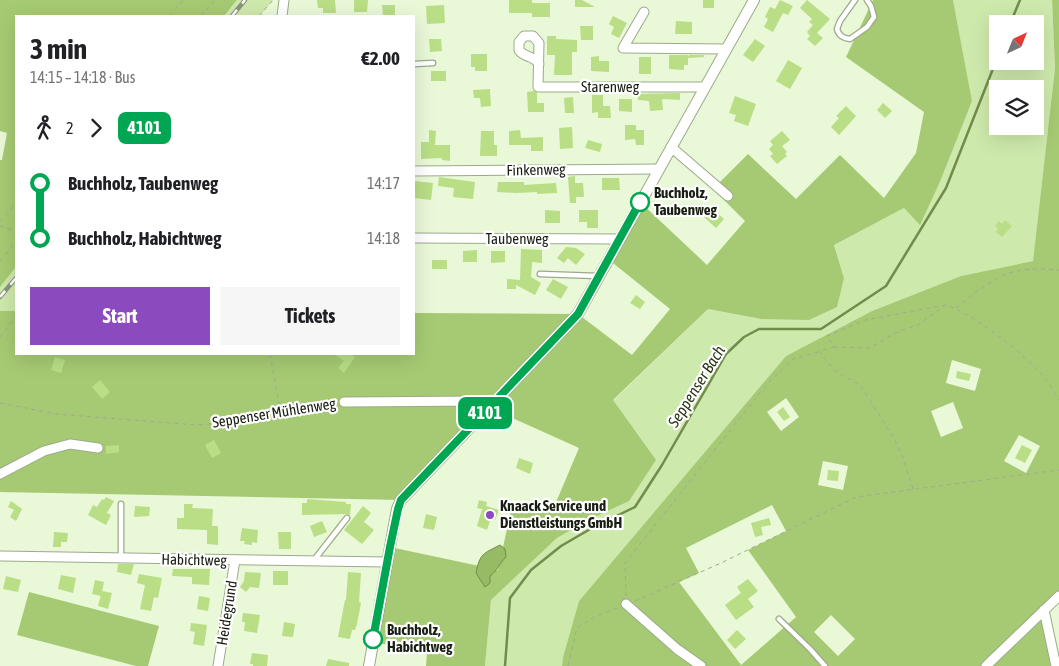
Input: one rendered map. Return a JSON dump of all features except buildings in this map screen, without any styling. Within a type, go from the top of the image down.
[{"type":"street","points":[[282,15],[284,0]]},
{"type":"street","points":[[369,666],[387,562],[401,500],[578,314],[754,0]]},
{"type":"street","points":[[644,12],[623,48],[726,48]]},
{"type":"street","name":"Starenweg","points":[[539,64],[538,87],[705,87]]},
{"type":"street","points":[[671,147],[728,196]]},
{"type":"street","name":"Finkenweg","points":[[415,172],[659,169]]},
{"type":"street","name":"Taubenweg","points":[[415,238],[619,239]]},
{"type":"street","name":"Seppenser Mühlenweg","points":[[344,402],[480,402],[490,408]]},
{"type":"street","points":[[0,474],[44,451],[70,444],[98,448]]},
{"type":"street","name":"Habichtweg","points":[[0,556],[387,562]]},
{"type":"street","name":"Heidegrund","points":[[218,666],[235,560]]},
{"type":"street","points":[[986,666],[1059,596]]},
{"type":"street","points":[[626,604],[677,649],[701,666]]},
{"type":"street","points":[[1044,610],[1056,666]]},
{"type":"lane","points":[[854,0],[836,29],[843,38],[850,39],[867,27],[874,17],[867,0]]},
{"type":"lane","points":[[415,64],[433,63]]},
{"type":"lane","points":[[540,274],[599,276]]},
{"type":"lane","points":[[121,504],[121,558]]},
{"type":"lane","points":[[314,560],[347,518]]},
{"type":"lane","points":[[779,619],[825,666]]},
{"type":"path","points":[[171,15],[184,0]]},
{"type":"path","points":[[202,15],[215,0]]},
{"type":"path","points":[[259,15],[273,0]]},
{"type":"path","points":[[0,222],[15,204]]},
{"type":"path","points":[[0,226],[15,231]]},
{"type":"path","points":[[0,261],[15,242]]},
{"type":"path","points":[[956,308],[975,292],[1011,272],[1042,269],[1059,270]]},
{"type":"path","points":[[626,604],[625,563],[767,384],[793,359],[834,347],[868,348],[899,331],[918,325],[946,305]]},
{"type":"path","points":[[834,347],[827,336],[865,320],[946,305],[956,308],[1002,338],[1045,378],[1059,400]]},
{"type":"path","points":[[0,336],[15,317]]},
{"type":"path","points":[[820,351],[835,371],[860,386],[894,438],[914,489]]},
{"type":"path","points":[[270,355],[280,409]]},
{"type":"path","name":"Seppenser Mühlenweg","points":[[0,403],[56,414],[197,425],[242,421],[280,409],[344,402]]},
{"type":"path","points":[[568,666],[577,628],[594,616],[721,564],[856,497],[1059,470]]},
{"type":"shaded area","points":[[0,0],[237,0],[225,15],[15,15],[15,268],[0,287],[0,160],[2,160],[7,133],[0,131]]},
{"type":"shaded area","points":[[237,0],[273,0],[261,15],[225,15]]},
{"type":"shaded area","points":[[873,0],[953,0],[972,101],[939,184],[920,225],[904,208],[834,245],[844,278],[837,307],[809,320],[761,319],[708,309],[613,400],[656,460],[629,501],[588,520],[557,538],[491,600],[485,666],[426,666],[427,652],[373,642],[390,547],[498,570],[512,506],[554,507],[579,448],[490,408],[401,500],[0,492],[0,311],[15,311],[15,355],[415,355],[415,313],[578,314],[632,355],[670,309],[608,259],[640,202],[707,265],[745,221],[713,189],[748,154],[796,199],[840,155],[884,198],[916,153],[924,112],[846,57]]},
{"type":"shaded area","points":[[953,0],[1052,0],[1055,68],[1033,261],[961,276],[872,311],[786,356],[579,601],[562,666],[485,666],[491,600],[557,538],[588,520],[655,460],[613,401],[708,309],[761,319],[844,277],[834,245],[904,208],[920,224],[972,101]]},
{"type":"shaded area","points":[[1052,0],[1059,0],[1059,596],[1041,612],[1052,666],[562,666],[579,601],[786,356],[872,311],[961,276],[1033,261],[1055,68]],"holes":[[[952,360],[981,369],[975,391],[946,383]],[[786,398],[799,417],[781,431],[767,412]],[[953,402],[963,428],[941,437],[931,411]],[[1019,435],[1040,446],[1026,473],[1004,461]],[[823,461],[848,466],[843,490],[818,485]],[[772,505],[786,531],[748,550],[796,617],[741,665],[679,582],[699,573],[686,548]],[[831,615],[855,639],[838,656],[814,632]]]},
{"type":"shaded area","points":[[15,268],[15,311],[0,311],[0,287]]},
{"type":"shaded area","points":[[500,545],[505,549],[506,557],[490,576],[490,583],[485,587],[476,573],[479,561],[483,555]]},
{"type":"shaded area","points":[[29,592],[159,626],[148,666],[136,666],[17,635]]},
{"type":"waterway","name":"Seppenser Bach","points":[[1014,15],[1020,0]]},
{"type":"waterway","name":"Seppenser Bach","points":[[505,666],[510,598],[531,570],[561,546],[635,507],[662,465],[726,354],[744,337],[759,329],[821,329],[886,286],[946,188],[992,70]]},
{"type":"railway","points":[[233,15],[245,0]]},
{"type":"railway","points":[[0,297],[15,279]]},
{"type":"bus line","name":"4101","points":[[373,639],[390,547],[401,500],[578,314],[640,202]]},
{"type":"place","name":"Buchholz, Taubenweg","points":[[640,202]]},
{"type":"place","name":"Knaack Service und Dienstleistungs GmbH","points":[[490,515]]},
{"type":"place","name":"Buchholz, Habichtweg","points":[[373,639]]}]
